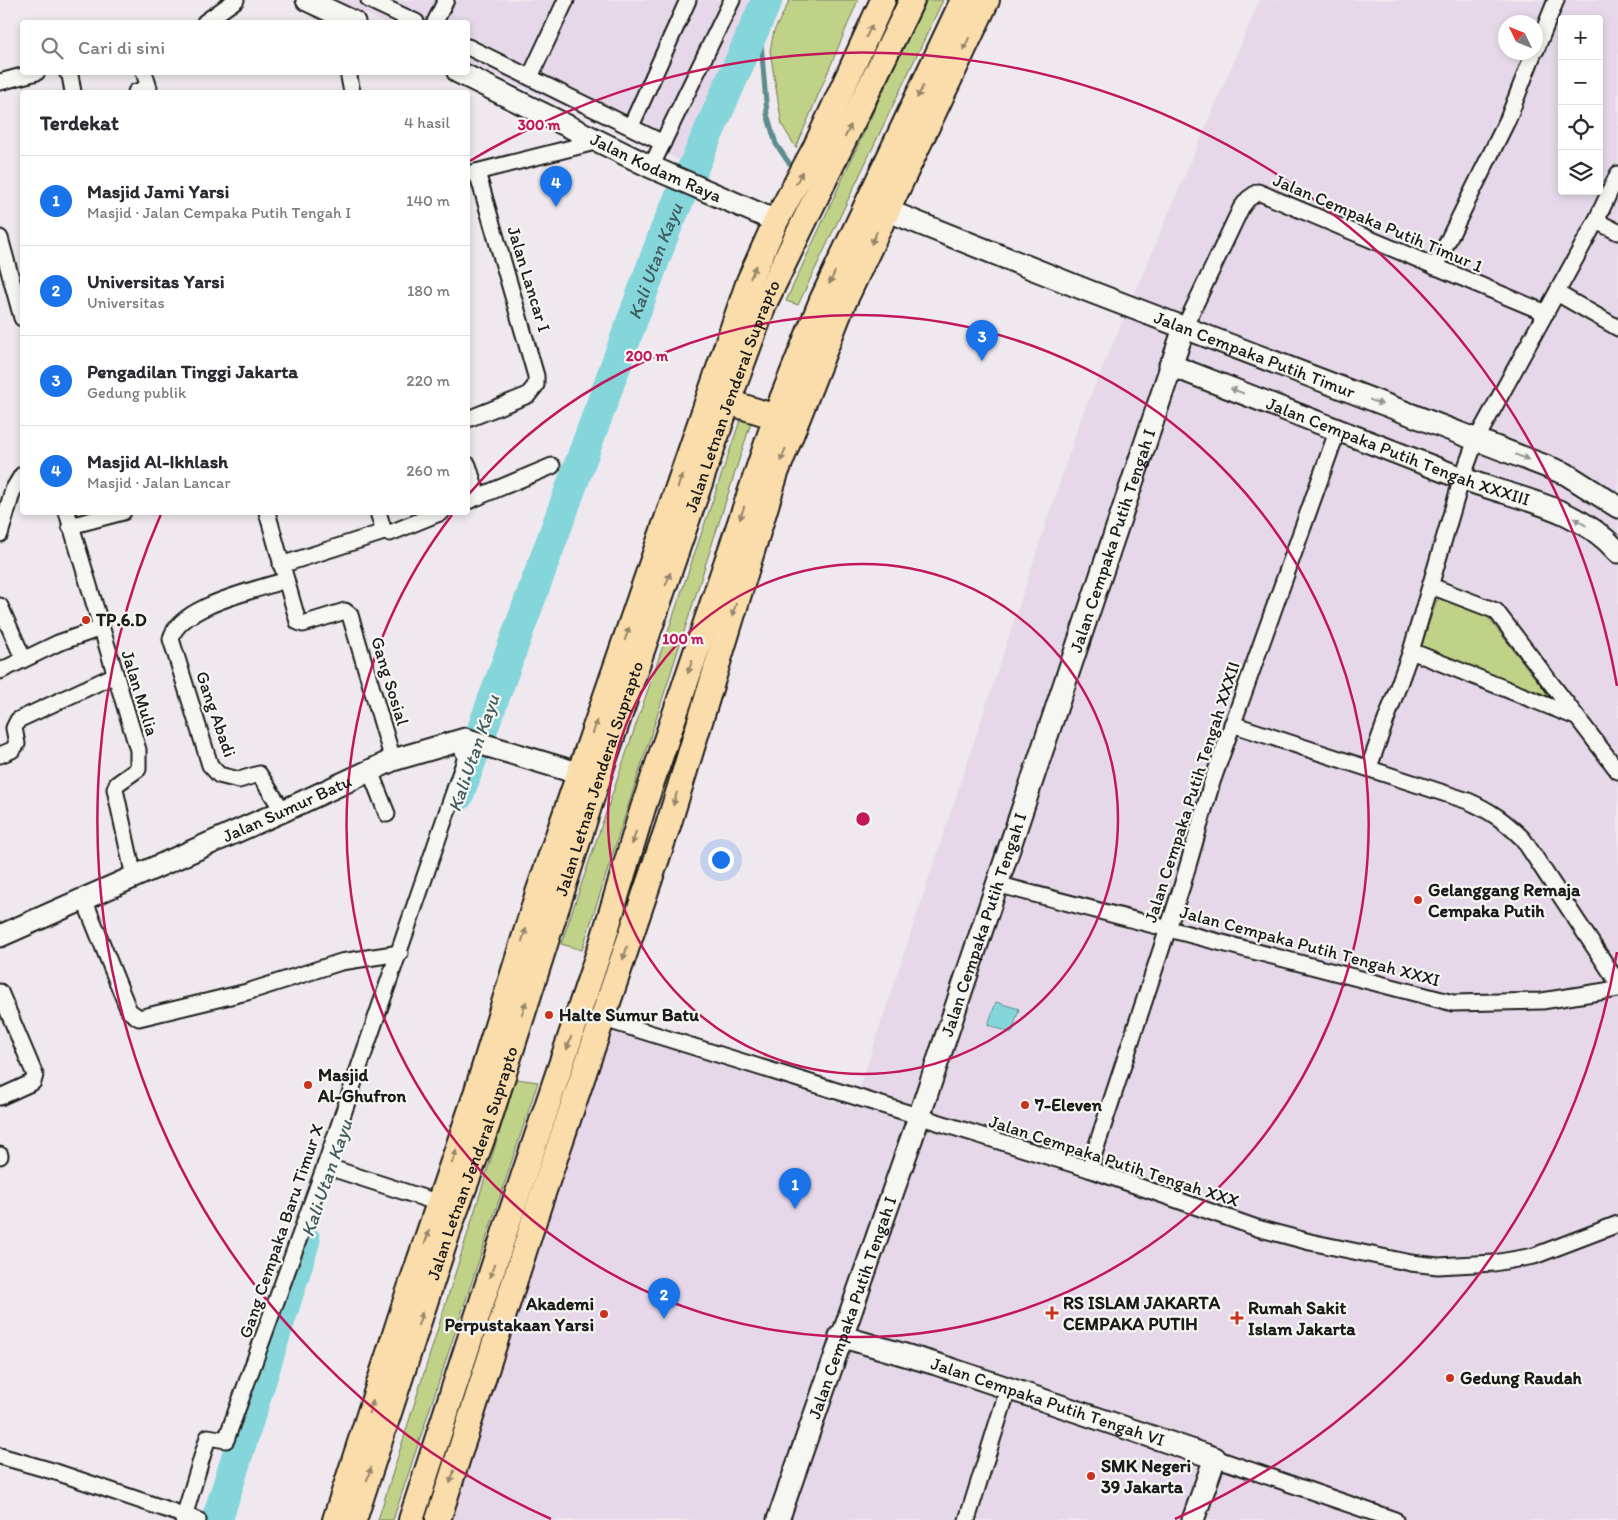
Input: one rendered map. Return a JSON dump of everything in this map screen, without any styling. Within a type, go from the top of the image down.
[{"type":"main road","name":"Jalan Letnan Jenderal Suprapto","points":[[335,1520],[438,1203],[475,1098],[532,910],[581,774],[610,680],[749,281],[776,221],[815,148],[883,0]]},
{"type":"main road","name":"Jalan Letnan Jenderal Suprapto","points":[[354,1520],[452,1220],[487,1126],[601,769],[641,658],[728,402],[765,302],[912,0]]},
{"type":"main road","points":[[411,1520],[507,1225],[603,940],[643,808],[776,417],[822,300],[963,0]]},
{"type":"main road","points":[[438,1520],[539,1205],[604,1019],[668,826],[684,767],[776,473],[825,346],[886,210],[987,0]]},
{"type":"main road","points":[[815,148],[827,174]]},
{"type":"main road","points":[[728,402],[776,417]]},
{"type":"main road","points":[[610,680],[641,658]]},
{"type":"main road","points":[[670,728],[684,767]]},
{"type":"main road","points":[[475,1098],[487,1126]]},
{"type":"main road","points":[[507,1225],[539,1205]]},
{"type":"street","points":[[208,20],[236,0]]},
{"type":"street","points":[[307,0],[345,20]]},
{"type":"street","points":[[370,0],[412,20]]},
{"type":"street","points":[[436,20],[446,0]]},
{"type":"street","points":[[530,77],[566,0]]},
{"type":"street","points":[[631,126],[688,0]]},
{"type":"street","points":[[651,167],[732,0]]},
{"type":"street","points":[[1543,32],[1556,0]]},
{"type":"street","points":[[470,48],[663,143]]},
{"type":"street","points":[[1435,267],[1508,119],[1531,60]]},
{"type":"street","points":[[0,82],[26,75]]},
{"type":"street","points":[[68,75],[72,90]]},
{"type":"street","points":[[144,75],[145,90]]},
{"type":"street","points":[[349,75],[352,90]]},
{"type":"street","name":"Jalan Kodam Raya","points":[[464,75],[651,167],[776,221]]},
{"type":"street","points":[[472,173],[599,140]]},
{"type":"street","name":"Jalan Lancar I","points":[[470,418],[528,395],[536,385],[536,369],[472,173]]},
{"type":"street","points":[[1369,767],[1411,651],[1464,474],[1475,444],[1596,221],[1618,174]]},
{"type":"street","name":"Jalan Cempaka Putih Timur 1","points":[[1177,345],[1241,208],[1248,199],[1258,192],[1546,313]]},
{"type":"street","name":"Jalan Cempaka Putih Timur","points":[[886,210],[1177,345],[1566,474],[1618,507]]},
{"type":"street","points":[[1596,221],[1618,232]]},
{"type":"street","points":[[0,238],[20,299]]},
{"type":"street","points":[[1557,293],[1618,328]]},
{"type":"street","name":"Jalan Cempaka Putih Tengah XXXIII","points":[[1177,345],[1338,429],[1560,510],[1586,525],[1618,552]]},
{"type":"street","name":"Jalan Cempaka Putih Tengah I","points":[[778,1520],[840,1336],[918,1117],[1177,345]]},
{"type":"street","name":"Jalan Cempaka Putih Tengah XXXII","points":[[1089,1169],[1232,724],[1338,429]]},
{"type":"street","points":[[470,479],[473,499],[552,466]]},
{"type":"street","points":[[0,534],[12,490],[20,478]]},
{"type":"street","points":[[68,519],[100,515]]},
{"type":"street","points":[[268,515],[286,580]]},
{"type":"street","points":[[379,515],[384,532]]},
{"type":"street","points":[[282,565],[384,532],[390,533],[435,515]]},
{"type":"street","name":"Jalan Mulia","points":[[68,519],[139,760],[138,769],[117,784],[115,790],[134,877]]},
{"type":"street","name":"Gang Sosial","points":[[286,580],[295,618],[301,624],[345,612],[349,613],[393,760]]},
{"type":"street","name":"Gang Abadi","points":[[283,811],[260,774],[239,780],[219,775],[210,765],[171,639],[177,626],[190,615],[220,602],[286,580]]},
{"type":"street","points":[[1431,586],[1496,611],[1618,771]]},
{"type":"street","points":[[0,606],[23,658]]},
{"type":"street","points":[[0,671],[23,658],[58,643],[101,628]]},
{"type":"street","points":[[1411,651],[1576,717]]},
{"type":"street","points":[[0,755],[12,750],[17,744],[14,728],[18,720],[115,675]]},
{"type":"street","points":[[1232,724],[1369,767],[1468,801],[1487,809],[1505,821],[1523,839],[1618,983]]},
{"type":"street","points":[[463,741],[506,750],[581,774]]},
{"type":"street","name":"Jalan Sumur Batu","points":[[0,935],[283,811],[393,760],[463,741]]},
{"type":"street","name":"Gang Cempaka Baru Timur X","points":[[188,1519],[208,1437],[226,1440],[327,1167],[332,1140],[400,953],[465,760],[463,741]]},
{"type":"street","points":[[370,771],[386,814]]},
{"type":"street","name":"Jalan Cempaka Putih Tengah XXXI","points":[[996,884],[1453,1003],[1542,1001],[1618,989]]},
{"type":"street","points":[[84,899],[129,1011],[139,1018],[247,992],[341,962],[400,953]]},
{"type":"street","points":[[0,992],[35,1075],[32,1082],[0,1097]]},
{"type":"street","name":"Jalan Cempaka Putih Tengah XXX","points":[[604,1019],[1089,1169],[1257,1228],[1310,1242],[1411,1263],[1438,1266],[1494,1263],[1534,1256],[1618,1224]]},
{"type":"street","points":[[327,1167],[438,1203]]},
{"type":"street","name":"Jalan Cempaka Putih Tengah VI","points":[[840,1336],[936,1364],[1395,1520]]},
{"type":"street","points":[[967,1520],[1008,1389]]},
{"type":"street","points":[[0,1456],[56,1472],[188,1519]]},
{"type":"street","points":[[1194,1520],[1215,1458]]},
{"type":"shaded area","points":[[336,0],[758,0],[688,164],[470,63],[470,20],[379,20]]},
{"type":"shaded area","points":[[1260,0],[1618,0],[1618,1520],[449,1520],[612,1029],[853,1108],[1081,418]]},
{"type":"green space","points":[[790,0],[858,0],[796,148],[782,125],[770,51],[774,31]]},
{"type":"green space","points":[[927,0],[943,0],[798,305],[786,301],[895,65]]},
{"type":"green space","points":[[745,406],[755,410],[582,950],[561,944]]},
{"type":"green space","points":[[1438,598],[1486,615],[1550,697],[1420,646]]},
{"type":"green space","points":[[516,1079],[538,1082],[393,1520],[378,1520]]},
{"type":"water","points":[[996,1002],[1019,1009],[1012,1033],[988,1025]]},
{"type":"waterway","name":"Kali Utan Kayu","points":[[458,796],[665,231],[767,0]]},
{"type":"waterway","points":[[759,19],[767,114],[776,144],[789,163]]},
{"type":"waterway","name":"Kali Utan Kayu","points":[[217,1520],[305,1240]]},
{"type":"place","name":"Masjid Al-Ikhlash","points":[[556,207]]},
{"type":"place","name":"Pengadilan Tinggi Jakarta","points":[[982,361]]},
{"type":"place","name":"TP.6.D","points":[[86,620]]},
{"type":"place","name":"Gelanggang Remaja Cempaka Putih","points":[[1418,900]]},
{"type":"place","name":"Halte Sumur Batu","points":[[549,1015]]},
{"type":"place","name":"Masjid Al-Ghufron","points":[[308,1085]]},
{"type":"place","name":"7-Eleven","points":[[1025,1105]]},
{"type":"place","name":"Masjid Jami Yarsi","points":[[795,1209]]},
{"type":"place","name":"RS ISLAM JAKARTA CEMPAKA PUTIH","points":[[1052,1313]]},
{"type":"place","name":"Akademi Perpustakaan Yarsi","points":[[604,1314]]},
{"type":"place","name":"Rumah Sakit Islam Jakarta","points":[[1237,1318]]},
{"type":"place","name":"Universitas Yarsi","points":[[664,1319]]},
{"type":"place","name":"Gedung Raudah","points":[[1450,1378]]},
{"type":"place","name":"SMK Negeri 39 Jakarta","points":[[1091,1476]]}]
